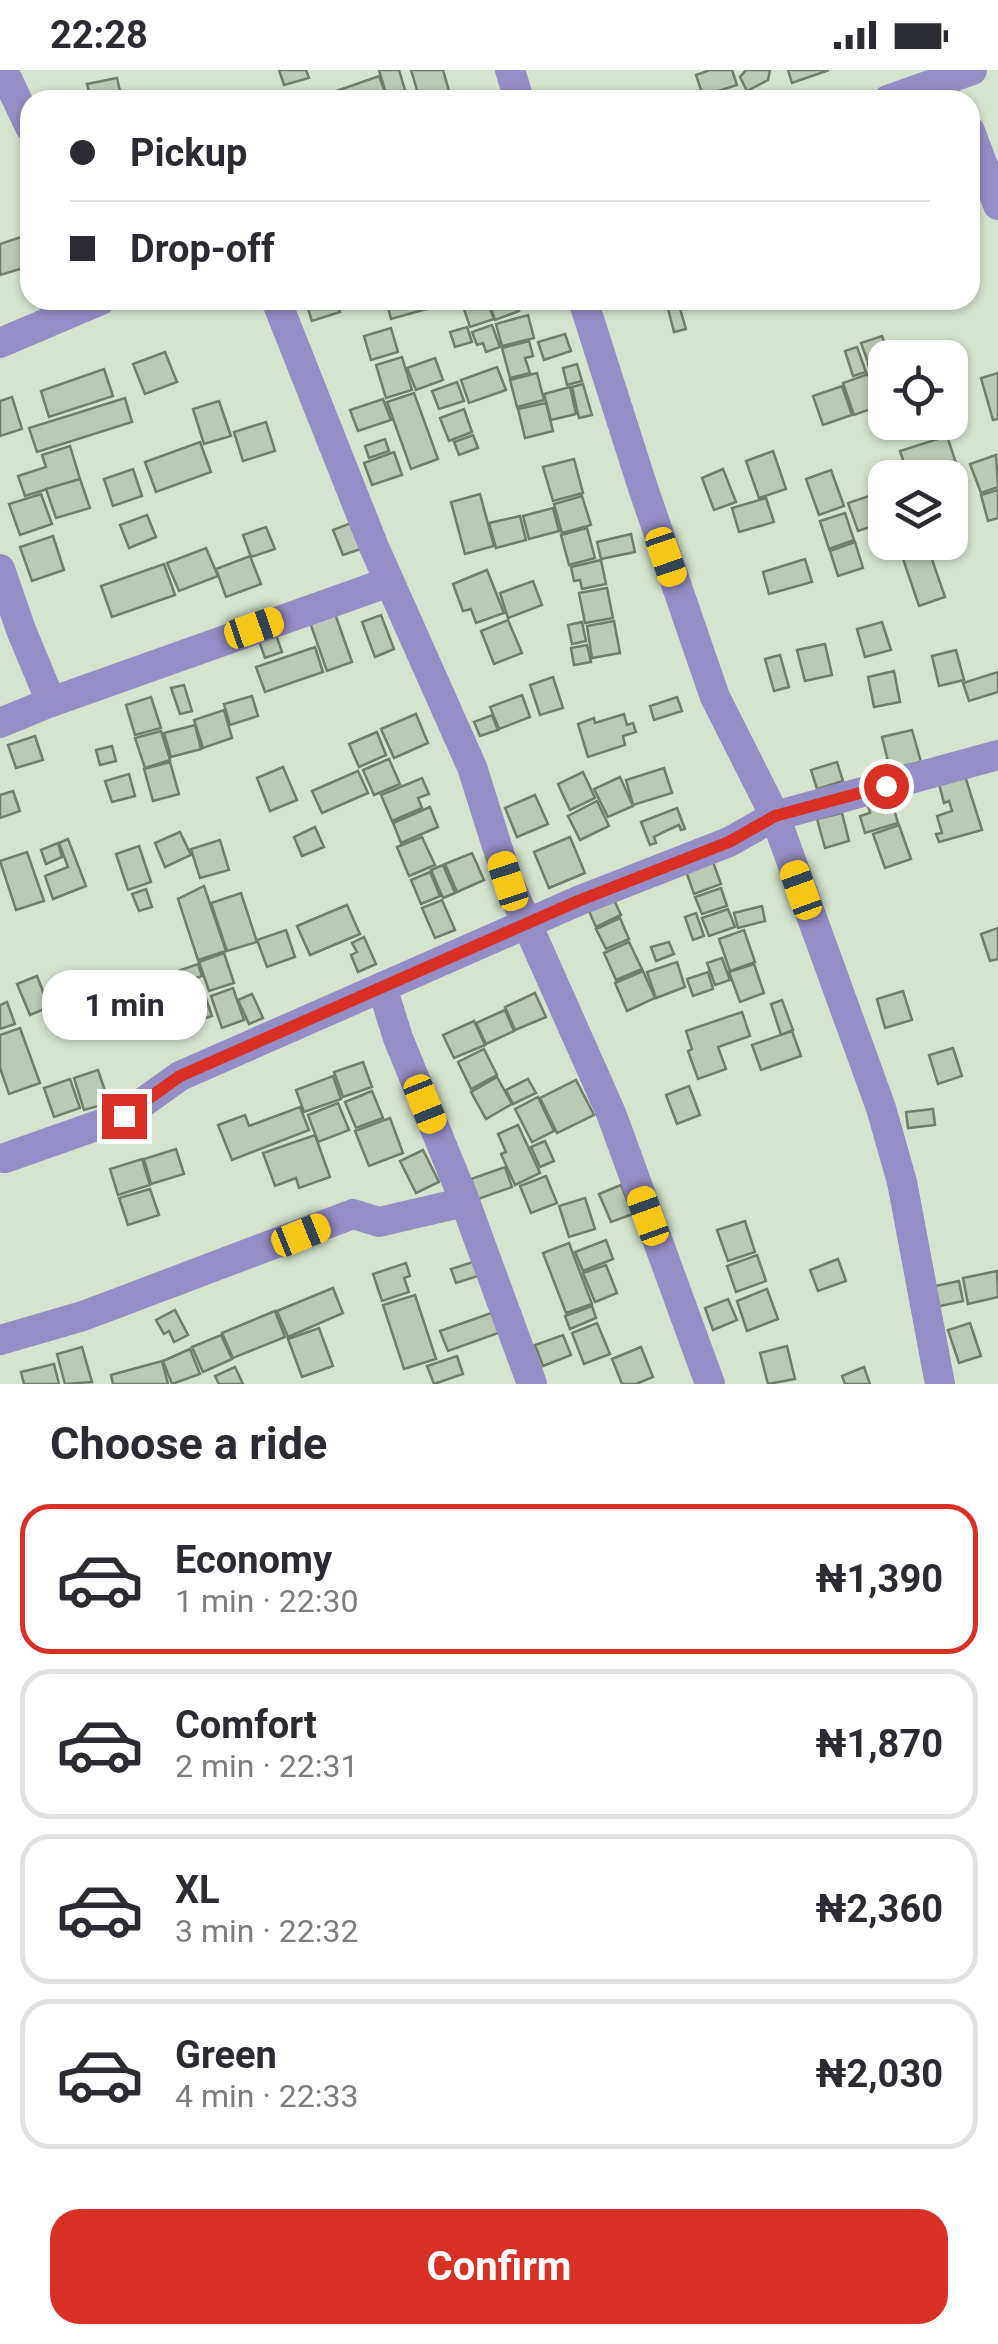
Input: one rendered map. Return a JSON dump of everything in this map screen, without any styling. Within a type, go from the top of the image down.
[{"type":"street","points":[[3,70],[20,106]]},
{"type":"street","points":[[920,90],[953,80]]},
{"type":"street","points":[[980,157],[998,205]]},
{"type":"street","points":[[0,343],[78,310]]},
{"type":"street","points":[[280,310],[389,582],[472,768],[508,881],[612,1113],[710,1384]]},
{"type":"street","points":[[586,310],[642,488],[716,697],[775,816],[881,1108],[902,1182],[940,1384]]},
{"type":"street","points":[[0,569],[51,702]]},
{"type":"street","points":[[0,723],[389,582]]},
{"type":"street","points":[[5,1158],[124,1116],[180,1076],[529,922],[729,842],[775,816],[998,755]]},
{"type":"street","points":[[382,988],[532,1384]]},
{"type":"street","points":[[0,1340],[101,1310],[353,1214],[379,1222],[465,1202]]},
{"type":"building","points":[[279,70],[306,70],[309,78],[284,85]]},
{"type":"building","points":[[379,70],[399,70],[405,90],[385,90]]},
{"type":"building","points":[[411,70],[443,70],[449,90],[417,90]]},
{"type":"building","points":[[710,70],[732,70],[737,85],[701,90],[696,75]]},
{"type":"building","points":[[746,70],[770,70],[768,80],[749,90],[740,77]]},
{"type":"building","points":[[788,70],[829,70],[792,83]]},
{"type":"building","points":[[379,76],[384,90],[339,90]]},
{"type":"building","points":[[117,78],[120,90],[88,90],[87,84]]},
{"type":"building","points":[[20,237],[20,269],[0,275],[0,244]]},
{"type":"building","points":[[308,310],[339,310],[340,312],[312,321]]},
{"type":"building","points":[[389,310],[423,310],[391,319]]},
{"type":"building","points":[[464,310],[491,310],[494,319],[470,327]]},
{"type":"building","points":[[492,310],[519,310],[519,311],[495,320]]},
{"type":"building","points":[[668,310],[680,310],[686,329],[674,332]]},
{"type":"building","points":[[528,315],[534,338],[502,346],[496,324]]},
{"type":"building","points":[[492,325],[500,347],[486,352],[483,343],[477,345],[472,332]]},
{"type":"building","points":[[467,327],[472,342],[455,347],[450,332]]},
{"type":"building","points":[[391,328],[398,352],[371,360],[364,336]]},
{"type":"building","points":[[565,334],[571,351],[544,360],[538,342]]},
{"type":"building","points":[[529,341],[533,356],[525,358],[530,373],[510,378],[502,348]]},
{"type":"building","points":[[868,341],[868,362],[861,343]]},
{"type":"building","points":[[857,347],[866,372],[853,376],[845,351]]},
{"type":"building","points":[[165,352],[177,382],[145,394],[133,364]]},
{"type":"building","points":[[402,357],[412,390],[386,398],[376,365]]},
{"type":"building","points":[[435,358],[443,380],[416,390],[407,368]]},
{"type":"building","points":[[577,364],[582,381],[567,385],[563,368]]},
{"type":"building","points":[[497,367],[506,390],[469,403],[461,380]]},
{"type":"building","points":[[104,369],[113,396],[49,417],[41,391]]},
{"type":"building","points":[[537,373],[544,400],[517,407],[510,380]]},
{"type":"building","points":[[998,373],[998,419],[993,420],[981,378]]},
{"type":"building","points":[[868,374],[868,410],[854,415],[843,383]]},
{"type":"building","points":[[457,382],[464,401],[439,409],[432,391]]},
{"type":"building","points":[[583,384],[592,415],[579,418],[572,387]]},
{"type":"building","points":[[842,386],[852,415],[823,425],[813,396]]},
{"type":"building","points":[[570,387],[576,414],[551,420],[544,394]]},
{"type":"building","points":[[414,393],[438,459],[411,469],[387,402]]},
{"type":"building","points":[[12,397],[22,429],[0,436],[0,401]]},
{"type":"building","points":[[125,398],[132,422],[37,452],[29,428]]},
{"type":"building","points":[[383,399],[391,420],[358,431],[350,410]]},
{"type":"building","points":[[219,401],[231,436],[204,444],[193,409]]},
{"type":"building","points":[[546,403],[553,431],[525,438],[518,409]]},
{"type":"building","points":[[464,409],[472,432],[449,441],[440,418]]},
{"type":"building","points":[[266,422],[275,451],[243,461],[234,432]]},
{"type":"building","points":[[473,435],[478,448],[459,455],[454,442]]},
{"type":"building","points":[[385,439],[389,451],[369,458],[365,446]]},
{"type":"building","points":[[934,440],[948,440],[955,460],[903,460],[900,451]]},
{"type":"building","points":[[200,442],[211,472],[156,492],[145,462]]},
{"type":"building","points":[[70,446],[80,479],[25,496],[18,476],[46,467],[42,455]]},
{"type":"building","points":[[773,451],[786,489],[759,498],[746,461]]},
{"type":"building","points":[[394,452],[402,475],[372,485],[364,463]]},
{"type":"building","points":[[996,455],[998,487],[981,493],[970,464]]},
{"type":"building","points":[[574,459],[583,493],[553,501],[543,467]]},
{"type":"building","points":[[133,469],[142,496],[113,506],[104,479]]},
{"type":"building","points":[[723,469],[736,502],[714,510],[702,478]]},
{"type":"building","points":[[831,470],[844,506],[819,515],[806,479]]},
{"type":"building","points":[[80,479],[90,508],[56,518],[46,489]]},
{"type":"building","points":[[998,490],[998,518],[988,521],[981,495]]},
{"type":"building","points":[[41,494],[52,524],[20,535],[9,504]]},
{"type":"building","points":[[480,494],[494,546],[465,554],[451,502]]},
{"type":"building","points":[[582,496],[591,525],[562,533],[554,504]]},
{"type":"building","points":[[868,496],[868,528],[858,531],[848,503]]},
{"type":"building","points":[[766,498],[774,522],[739,532],[732,508]]},
{"type":"building","points":[[553,508],[559,531],[529,539],[523,516]]},
{"type":"building","points":[[845,513],[854,540],[829,549],[820,521]]},
{"type":"building","points":[[147,515],[156,537],[129,548],[120,525]]},
{"type":"building","points":[[520,516],[526,540],[496,548],[489,523]]},
{"type":"building","points":[[351,523],[361,549],[343,555],[333,530]]},
{"type":"building","points":[[266,527],[275,549],[251,557],[243,535]]},
{"type":"building","points":[[587,528],[595,558],[569,565],[561,535]]},
{"type":"building","points":[[631,534],[635,552],[601,559],[597,542]]},
{"type":"building","points":[[53,536],[64,570],[32,581],[20,547]]},
{"type":"building","points":[[855,542],[863,568],[838,576],[830,551]]},
{"type":"building","points":[[206,548],[218,576],[179,591],[167,563]]},
{"type":"building","points":[[250,556],[261,584],[226,597],[216,569]]},
{"type":"building","points":[[805,559],[812,582],[769,594],[763,572]]},
{"type":"building","points":[[601,560],[606,584],[582,589],[580,580],[574,581],[571,567]]},
{"type":"building","points":[[903,560],[932,560],[945,597],[919,606]]},
{"type":"building","points":[[164,564],[175,595],[112,617],[101,586]]},
{"type":"building","points":[[487,570],[504,613],[476,623],[471,609],[463,611],[453,584]]},
{"type":"building","points":[[533,581],[542,605],[508,618],[500,593]]},
{"type":"building","points":[[607,588],[613,618],[585,623],[579,593]]},
{"type":"building","points":[[333,608],[352,662],[327,671],[308,617]]},
{"type":"building","points":[[381,615],[394,649],[375,657],[362,622]]},
{"type":"building","points":[[508,620],[522,653],[494,664],[481,631]]},
{"type":"building","points":[[614,621],[620,653],[592,658],[587,626]]},
{"type":"building","points":[[582,622],[586,641],[572,644],[568,625]]},
{"type":"building","points":[[882,622],[891,650],[865,657],[857,629]]},
{"type":"building","points":[[275,632],[282,652],[265,658],[258,638]]},
{"type":"building","points":[[825,644],[832,675],[805,681],[797,650]]},
{"type":"building","points":[[587,645],[591,662],[574,665],[571,648]]},
{"type":"building","points":[[315,647],[323,672],[265,692],[256,667]]},
{"type":"building","points":[[956,650],[964,680],[939,686],[932,656]]},
{"type":"building","points":[[780,655],[789,687],[774,691],[765,659]]},
{"type":"building","points":[[894,671],[900,702],[874,707],[868,677]]},
{"type":"building","points":[[998,672],[998,692],[969,701],[963,683]]},
{"type":"building","points":[[553,677],[563,708],[540,715],[530,685]]},
{"type":"building","points":[[184,685],[192,711],[180,714],[171,688]]},
{"type":"building","points":[[522,695],[530,717],[499,729],[490,707]]},
{"type":"building","points":[[252,696],[258,716],[230,725],[224,704]]},
{"type":"building","points":[[151,697],[161,728],[135,735],[126,705]]},
{"type":"building","points":[[677,697],[682,711],[654,720],[650,706]]},
{"type":"building","points":[[224,710],[232,738],[203,748],[194,720]]},
{"type":"building","points":[[416,714],[428,743],[394,758],[381,729]]},
{"type":"building","points":[[624,714],[627,725],[633,723],[636,732],[623,736],[625,745],[588,757],[578,724]]},
{"type":"building","points":[[492,715],[498,730],[480,736],[474,722]]},
{"type":"building","points":[[195,725],[201,749],[171,757],[164,733]]},
{"type":"building","points":[[912,730],[921,762],[890,769],[882,737]]},
{"type":"building","points":[[161,731],[170,760],[145,768],[135,738]]},
{"type":"building","points":[[377,732],[386,755],[359,767],[349,744]]},
{"type":"building","points":[[35,736],[43,760],[16,768],[8,745]]},
{"type":"building","points":[[112,746],[116,761],[100,765],[96,750]]},
{"type":"building","points":[[389,759],[400,784],[374,795],[363,770]]},
{"type":"building","points":[[170,762],[179,794],[153,801],[144,769]]},
{"type":"building","points":[[837,762],[843,781],[817,789],[811,770]]},
{"type":"building","points":[[283,767],[297,800],[270,811],[257,778]]},
{"type":"building","points":[[664,768],[672,793],[633,805],[626,780]]},
{"type":"building","points":[[358,771],[368,793],[322,813],[312,791]]},
{"type":"building","points":[[583,772],[595,798],[570,810],[558,784]]},
{"type":"building","points":[[129,774],[135,796],[112,802],[105,781]]},
{"type":"building","points":[[965,776],[982,830],[939,842],[936,834],[942,833],[937,816],[952,811],[949,801],[944,803],[939,784]]},
{"type":"building","points":[[620,777],[633,806],[608,817],[594,789]]},
{"type":"building","points":[[422,778],[429,794],[418,798],[422,808],[392,821],[381,795]]},
{"type":"building","points":[[13,791],[20,811],[0,818],[0,795]]},
{"type":"building","points":[[535,795],[548,824],[517,837],[505,808]]},
{"type":"building","points":[[890,796],[898,823],[865,833],[860,816],[870,813],[867,803]]},
{"type":"building","points":[[597,801],[609,826],[580,840],[568,816]]},
{"type":"building","points":[[430,807],[438,827],[401,843],[393,823]]},
{"type":"building","points":[[677,808],[685,829],[681,830],[679,825],[668,830],[654,837],[656,843],[650,845],[641,822]]},
{"type":"building","points":[[842,813],[849,841],[825,848],[817,819]]},
{"type":"building","points":[[899,825],[911,859],[885,868],[873,834]]},
{"type":"building","points":[[315,827],[324,847],[302,856],[294,837]]},
{"type":"building","points":[[180,832],[191,855],[165,867],[155,843]]},
{"type":"building","points":[[422,837],[435,865],[409,876],[397,847]]},
{"type":"building","points":[[570,837],[585,873],[549,888],[534,852]]},
{"type":"building","points":[[68,839],[86,886],[53,899],[45,876],[68,867],[59,843]]},
{"type":"building","points":[[220,840],[229,870],[200,878],[191,849]]},
{"type":"building","points":[[58,843],[62,857],[46,864],[41,850]]},
{"type":"building","points":[[139,846],[151,882],[128,890],[116,854]]},
{"type":"building","points":[[27,852],[44,901],[16,910],[0,861]]},
{"type":"building","points":[[472,853],[484,880],[457,892],[445,864]]},
{"type":"building","points":[[713,862],[721,884],[694,894],[686,871]]},
{"type":"building","points":[[443,865],[455,893],[443,898],[431,870]]},
{"type":"building","points":[[430,872],[440,896],[421,904],[411,880]]},
{"type":"building","points":[[204,886],[226,951],[198,960],[178,899]]},
{"type":"building","points":[[721,888],[727,906],[702,914],[695,897]]},
{"type":"building","points":[[146,889],[152,907],[139,911],[132,894]]},
{"type":"building","points":[[241,893],[257,942],[227,951],[211,903]]},
{"type":"building","points":[[442,900],[455,930],[435,938],[422,908]]},
{"type":"building","points":[[614,900],[621,915],[596,927],[589,911]]},
{"type":"building","points":[[347,905],[360,934],[310,955],[297,926]]},
{"type":"building","points":[[762,906],[765,921],[738,928],[734,913]]},
{"type":"building","points":[[728,909],[735,927],[709,936],[702,918]]},
{"type":"building","points":[[696,913],[704,936],[693,940],[685,917]]},
{"type":"building","points":[[620,918],[629,939],[606,949],[596,929]]},
{"type":"building","points":[[998,928],[998,959],[990,961],[981,934]]},
{"type":"building","points":[[286,930],[295,957],[267,967],[257,940]]},
{"type":"building","points":[[744,930],[755,962],[730,971],[719,939]]},
{"type":"building","points":[[364,937],[376,964],[358,972],[351,955],[357,952],[352,943]]},
{"type":"building","points":[[629,942],[642,969],[616,980],[604,953]]},
{"type":"building","points":[[669,942],[674,954],[656,961],[651,947]]},
{"type":"building","points":[[224,953],[234,983],[209,991],[199,962]]},
{"type":"building","points":[[722,958],[730,980],[715,985],[707,963]]},
{"type":"building","points":[[677,962],[685,987],[656,998],[647,972]]},
{"type":"building","points":[[198,964],[202,976],[180,984],[175,972]]},
{"type":"building","points":[[754,964],[764,993],[740,1002],[729,972]]},
{"type":"building","points":[[643,971],[655,998],[627,1011],[615,983]]},
{"type":"building","points":[[708,972],[713,989],[693,996],[687,979]]},
{"type":"building","points":[[37,976],[49,1007],[30,1015],[17,984]]},
{"type":"building","points":[[233,988],[244,1020],[222,1028],[211,996]]},
{"type":"building","points":[[903,991],[912,1020],[885,1028],[877,999]]},
{"type":"building","points":[[204,993],[212,1016],[178,1027],[170,1005]]},
{"type":"building","points":[[535,993],[546,1017],[515,1030],[505,1007]]},
{"type":"building","points":[[252,994],[263,1018],[249,1024],[238,1000]]},
{"type":"building","points":[[782,1000],[793,1030],[781,1035],[771,1004]]},
{"type":"building","points":[[7,1002],[15,1024],[0,1029],[0,1005]]},
{"type":"building","points":[[79,1006],[86,1027],[59,1036],[52,1015]]},
{"type":"building","points":[[505,1010],[514,1031],[486,1044],[476,1023]]},
{"type":"building","points":[[742,1012],[750,1036],[718,1047],[726,1069],[698,1079],[686,1031]]},
{"type":"building","points":[[474,1021],[485,1045],[454,1058],[443,1035]]},
{"type":"building","points":[[20,1028],[40,1083],[9,1094],[0,1068],[0,1035]]},
{"type":"building","points":[[792,1031],[801,1056],[761,1070],[752,1045]]},
{"type":"building","points":[[953,1048],[962,1076],[938,1084],[929,1055]]},
{"type":"building","points":[[484,1049],[497,1075],[471,1089],[458,1062]]},
{"type":"building","points":[[363,1062],[372,1087],[343,1097],[334,1072]]},
{"type":"building","points":[[98,1070],[109,1103],[84,1110],[74,1078]]},
{"type":"building","points":[[333,1076],[341,1099],[304,1112],[296,1090]]},
{"type":"building","points":[[497,1077],[512,1104],[486,1119],[471,1092]]},
{"type":"building","points":[[70,1079],[80,1108],[54,1117],[44,1088]]},
{"type":"building","points":[[528,1079],[536,1093],[513,1104],[506,1090]]},
{"type":"building","points":[[576,1080],[594,1115],[557,1133],[540,1098]]},
{"type":"building","points":[[689,1086],[700,1115],[677,1124],[666,1095]]},
{"type":"building","points":[[372,1091],[383,1118],[356,1128],[345,1102]]},
{"type":"building","points":[[538,1097],[554,1131],[532,1142],[515,1109]]},
{"type":"building","points":[[338,1103],[349,1130],[318,1142],[308,1115]]},
{"type":"building","points":[[300,1107],[309,1130],[232,1160],[218,1125],[245,1115],[249,1126]]},
{"type":"building","points":[[933,1109],[935,1125],[908,1128],[906,1112]]},
{"type":"building","points":[[390,1118],[403,1153],[369,1166],[355,1131]]},
{"type":"building","points":[[518,1125],[540,1173],[515,1185],[501,1154],[506,1152],[498,1134]]},
{"type":"building","points":[[315,1135],[330,1177],[299,1188],[296,1178],[275,1186],[263,1153]]},
{"type":"building","points":[[545,1141],[554,1161],[540,1167],[531,1147]]},
{"type":"building","points":[[176,1149],[184,1174],[151,1184],[144,1159]]},
{"type":"building","points":[[423,1150],[439,1182],[416,1193],[400,1161]]},
{"type":"building","points":[[142,1159],[150,1185],[118,1195],[110,1169]]},
{"type":"building","points":[[505,1167],[512,1187],[478,1199],[471,1179]]},
{"type":"building","points":[[546,1176],[557,1203],[531,1213],[520,1186]]},
{"type":"building","points":[[621,1185],[633,1214],[611,1222],[599,1194]]},
{"type":"building","points":[[150,1189],[159,1215],[128,1225],[119,1198]]},
{"type":"building","points":[[585,1198],[595,1229],[569,1237],[559,1206]]},
{"type":"building","points":[[745,1221],[755,1252],[728,1261],[717,1230]]},
{"type":"building","points":[[606,1240],[613,1259],[583,1271],[575,1252]]},
{"type":"building","points":[[569,1243],[592,1304],[566,1313],[543,1253]]},
{"type":"building","points":[[757,1255],[766,1281],[736,1292],[727,1266]]},
{"type":"building","points":[[838,1259],[846,1281],[818,1291],[810,1270]]},
{"type":"building","points":[[476,1261],[481,1275],[456,1283],[451,1269]]},
{"type":"building","points":[[406,1263],[410,1276],[404,1278],[409,1292],[382,1301],[373,1274]]},
{"type":"building","points":[[606,1265],[617,1293],[595,1302],[583,1273]]},
{"type":"building","points":[[997,1271],[998,1297],[968,1304],[963,1278]]},
{"type":"building","points":[[959,1281],[963,1301],[931,1308],[926,1288]]},
{"type":"building","points":[[333,1288],[343,1313],[288,1337],[277,1311]]},
{"type":"building","points":[[767,1289],[778,1319],[747,1331],[737,1301]]},
{"type":"building","points":[[415,1295],[436,1359],[404,1369],[383,1305]]},
{"type":"building","points":[[728,1299],[737,1320],[713,1330],[705,1308]]},
{"type":"building","points":[[592,1306],[596,1318],[570,1329],[565,1316]]},
{"type":"building","points":[[175,1310],[188,1335],[174,1342],[169,1331],[164,1334],[156,1320]]},
{"type":"building","points":[[275,1311],[285,1337],[233,1358],[222,1333]]},
{"type":"building","points":[[494,1312],[501,1332],[448,1351],[440,1331]]},
{"type":"building","points":[[597,1323],[610,1354],[584,1364],[572,1333]]},
{"type":"building","points":[[970,1323],[981,1356],[959,1363],[948,1330]]},
{"type":"building","points":[[319,1328],[333,1366],[302,1377],[288,1339]]},
{"type":"building","points":[[221,1335],[232,1359],[203,1372],[192,1347]]},
{"type":"building","points":[[563,1335],[571,1355],[543,1366],[535,1345]]},
{"type":"building","points":[[787,1346],[795,1379],[768,1384],[760,1353]]},
{"type":"building","points":[[82,1347],[92,1382],[65,1384],[57,1354]]},
{"type":"building","points":[[641,1347],[653,1377],[636,1384],[622,1384],[612,1359]]},
{"type":"building","points":[[190,1349],[200,1374],[172,1384],[163,1361]]},
{"type":"building","points":[[457,1356],[463,1374],[434,1384],[427,1366]]},
{"type":"building","points":[[162,1361],[168,1384],[113,1384],[111,1375]]},
{"type":"building","points":[[54,1364],[59,1384],[24,1384],[21,1372]]},
{"type":"building","points":[[235,1367],[243,1384],[219,1384],[215,1376]]},
{"type":"building","points":[[864,1367],[870,1384],[845,1384],[842,1376]]},
{"type":"route","points":[[124,1116],[180,1076],[578,901],[729,842],[775,816],[886,786]]}]
